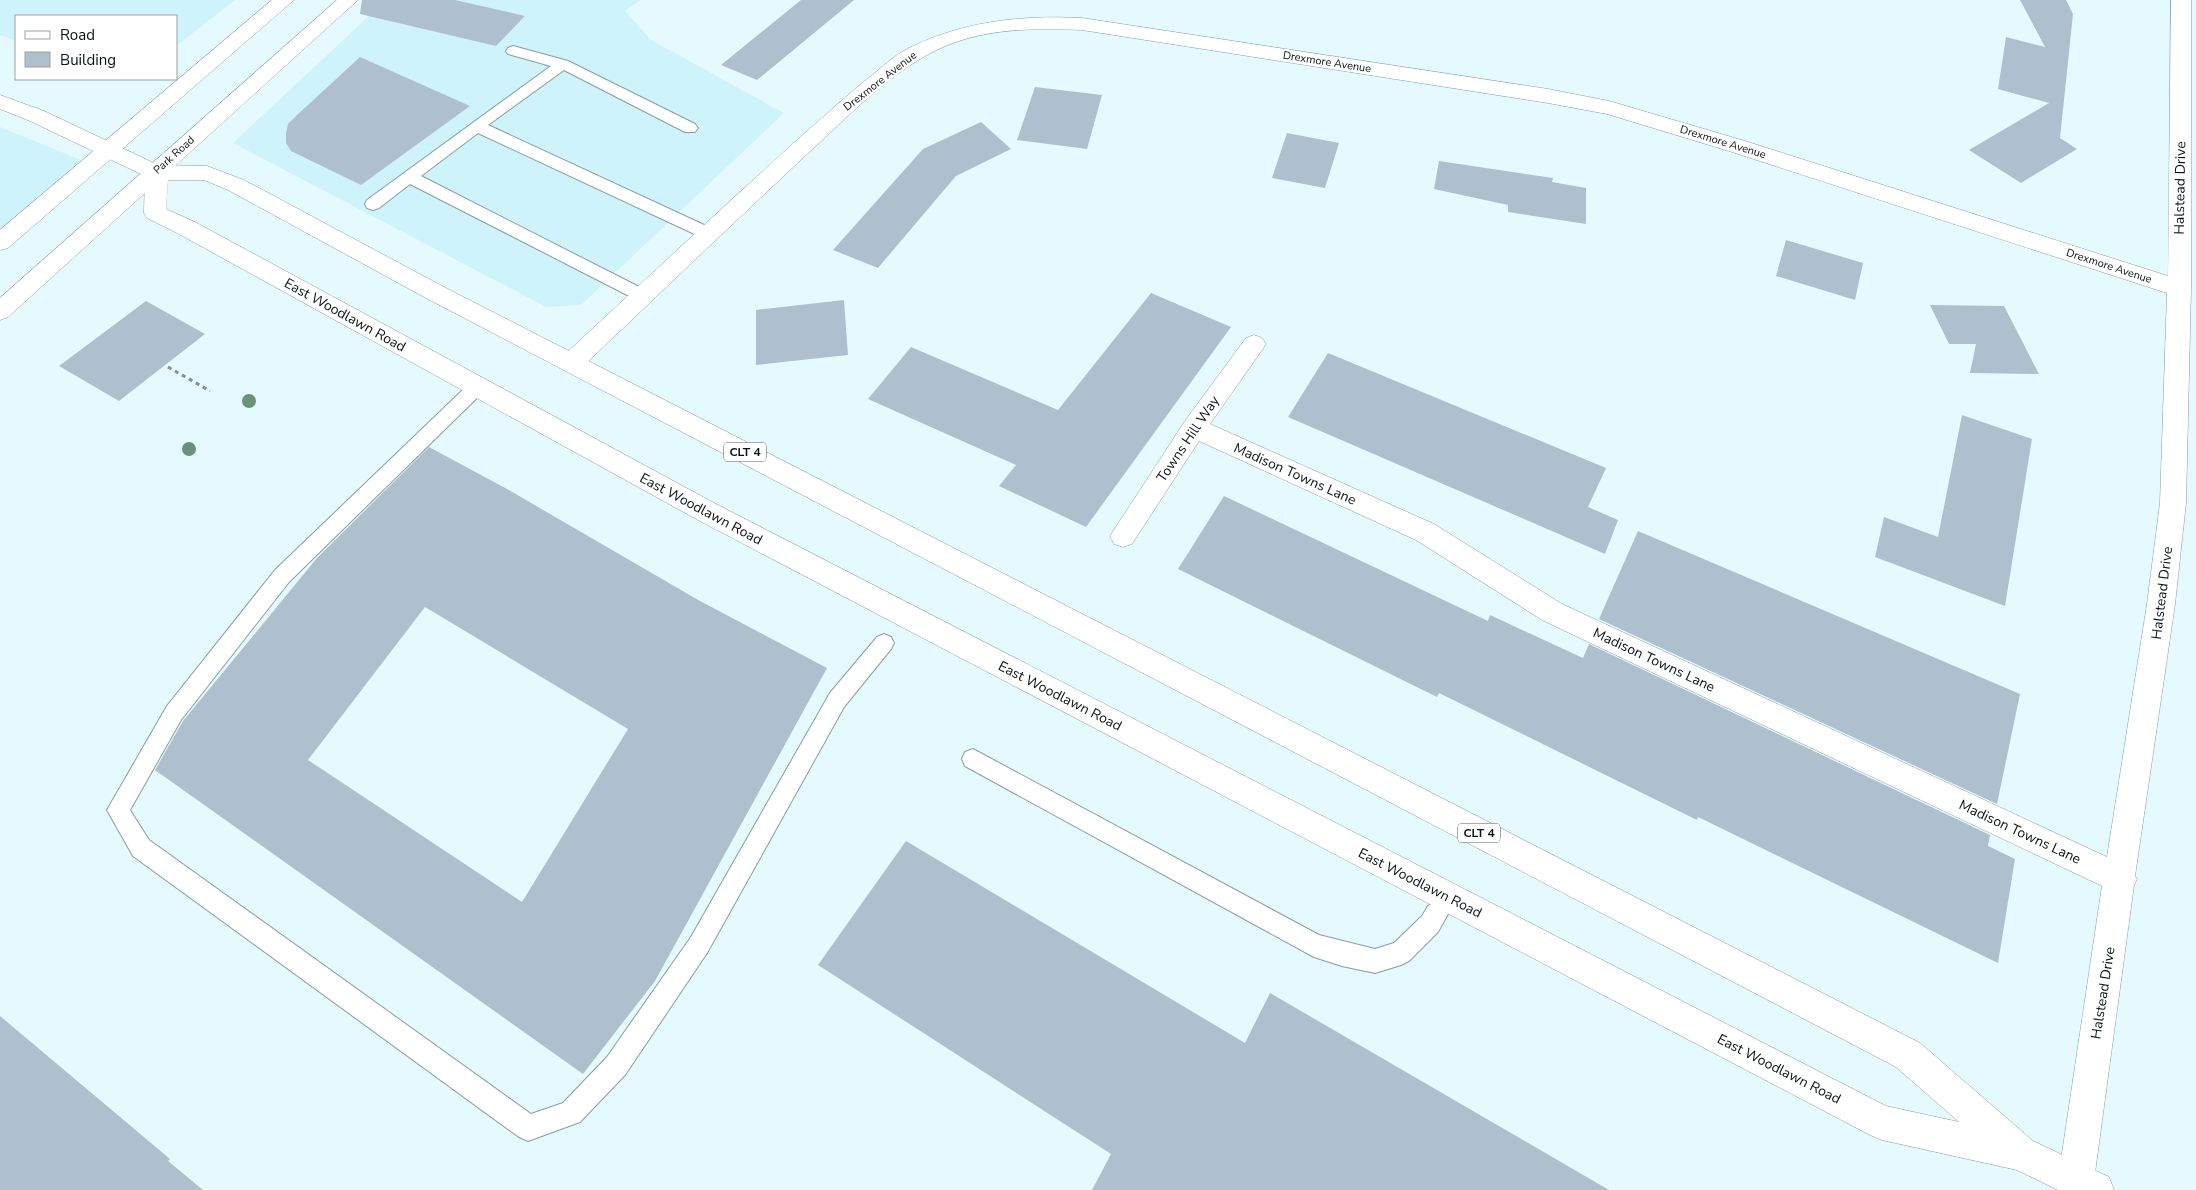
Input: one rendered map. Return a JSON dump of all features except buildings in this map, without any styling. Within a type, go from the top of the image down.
[{"type":"main road","points":[[0,242],[284,0]]},
{"type":"main road","name":"Park Road","points":[[0,311],[348,0]]},
{"type":"main road","name":"Halstead Drive","points":[[2086,1185],[2091,1066],[2121,879],[2161,604],[2173,503],[2179,288],[2181,0]]},
{"type":"main road","name":"Drexmore Avenue","points":[[571,363],[861,94],[916,52],[959,34],[1008,24],[1047,22],[1082,24],[1548,96],[1609,108],[1737,146],[2179,288]]},
{"type":"main road","name":"East Woodlawn Road","points":[[0,102],[108,149],[155,172],[207,173],[236,185],[434,292],[1908,1055],[2021,1153]]},
{"type":"main road","name":"East Woodlawn Road","points":[[155,172],[157,181],[155,214],[187,228],[707,512],[1882,1123],[2021,1153],[2086,1185]]},
{"type":"main road","name":"Towns Hill Way","points":[[1123,536],[1194,428],[1254,344]]},
{"type":"main road","name":"Madison Towns Lane","points":[[1194,428],[1425,532],[1552,612],[2121,879]]},
{"type":"lane","points":[[514,51],[563,64],[690,128]]},
{"type":"lane","points":[[373,204],[563,64]]},
{"type":"lane","points":[[477,126],[709,234]]},
{"type":"lane","points":[[410,178],[643,296]]},
{"type":"lane","points":[[477,386],[282,576],[174,713],[118,810],[141,848],[528,1128],[571,1113],[616,1066],[699,946],[837,700],[884,644]]},
{"type":"lane","points":[[973,759],[1314,945],[1375,961],[1401,953],[1430,924],[1436,914]]},
{"type":"path","points":[[168,367],[210,391]]},
{"type":"shaded area","points":[[0,0],[235,0],[178,44],[178,15],[15,15],[15,41],[0,35]]},
{"type":"shaded area","points":[[386,0],[641,0],[625,11],[651,40],[784,113],[581,305],[546,307],[233,143]]},
{"type":"shaded area","points":[[0,127],[81,160],[0,229]]}]
